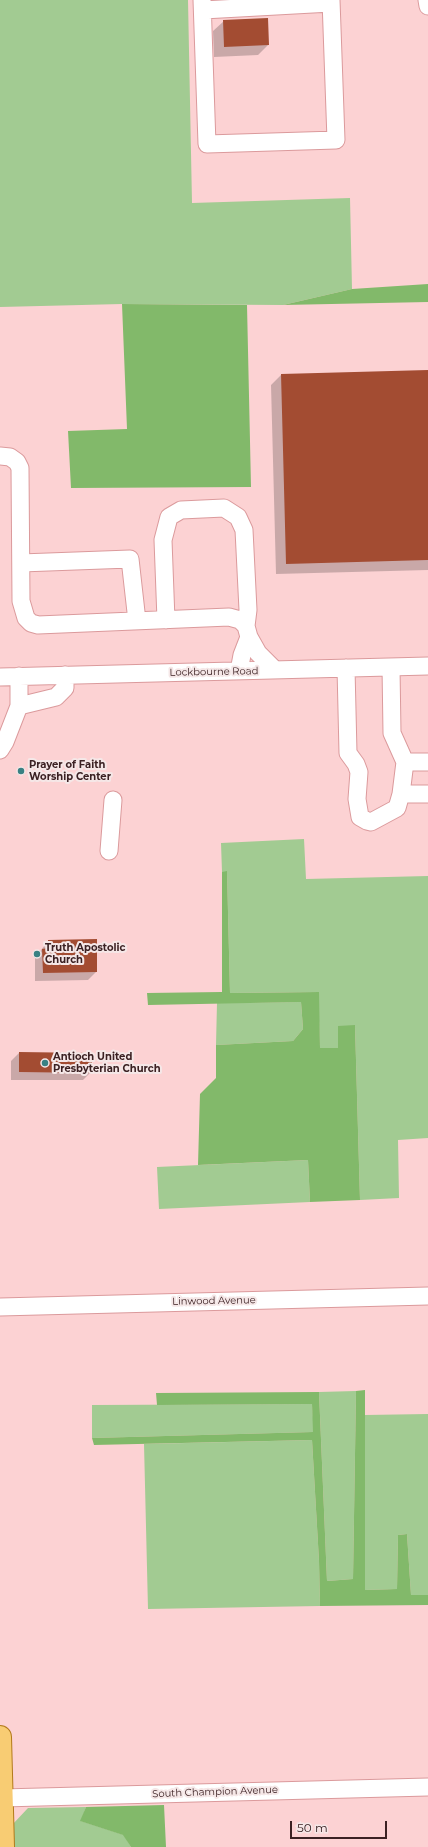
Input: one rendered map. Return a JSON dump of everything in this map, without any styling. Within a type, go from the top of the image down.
[{"type":"main road","points":[[0,1737],[3,1847]]},
{"type":"street","points":[[427,0],[428,6]]},
{"type":"street","points":[[331,2],[336,140],[207,144],[203,5],[331,2]]},
{"type":"street","points":[[0,456],[10,457],[17,462],[20,468],[22,609],[26,618],[31,623],[38,625],[229,617],[240,620],[248,631],[258,653],[275,670]]},
{"type":"street","points":[[166,620],[163,540],[169,518],[181,510],[224,508],[238,517],[244,530],[248,631],[239,671]]},
{"type":"street","points":[[21,563],[130,559],[137,621]]},
{"type":"street","name":"Lockbourne Road","points":[[0,677],[428,666]]},
{"type":"street","points":[[346,668],[348,753],[356,764],[359,772],[357,799],[360,817],[367,822],[371,822],[397,808],[401,794],[405,762],[392,733],[391,667]]},
{"type":"street","points":[[19,706],[56,697],[65,688],[65,675]]},
{"type":"street","points":[[0,750],[5,742],[19,706],[18,676]]},
{"type":"street","points":[[405,762],[428,762]]},
{"type":"street","points":[[401,794],[428,794]]},
{"type":"street","points":[[109,851],[113,800]]},
{"type":"street","name":"Linwood Avenue","points":[[0,1307],[428,1296]]},
{"type":"street","name":"South Champion Avenue","points":[[2,1798],[428,1787]]},
{"type":"green space","points":[[0,0],[188,0],[192,203],[350,198],[352,289],[283,305],[122,304],[0,307]]},
{"type":"green space","points":[[428,284],[428,302],[283,305],[352,289]]},
{"type":"green space","points":[[122,304],[247,305],[251,487],[71,488],[68,431],[127,429]]},
{"type":"green space","points":[[304,839],[306,879],[428,876],[428,1138],[398,1140],[399,1198],[360,1200],[355,1025],[338,1048],[320,1048],[318,992],[230,993],[227,872],[222,872],[221,843]]},
{"type":"green space","points":[[227,871],[230,993],[319,992],[320,1048],[338,1048],[338,1026],[355,1025],[360,1200],[310,1202],[308,1160],[198,1165],[200,1094],[216,1078],[216,1045],[293,1041],[303,1029],[301,1002],[148,1005],[147,993],[222,992],[222,872]]},
{"type":"green space","points":[[301,1002],[303,1029],[293,1041],[216,1045],[217,1003]]},
{"type":"green space","points":[[308,1160],[310,1202],[159,1209],[157,1167]]},
{"type":"green space","points":[[365,1390],[365,1590],[397,1589],[398,1535],[407,1534],[411,1595],[428,1595],[428,1605],[320,1606],[312,1440],[94,1445],[92,1438],[313,1432],[312,1404],[157,1405],[156,1393],[319,1392],[327,1581],[353,1579],[356,1391]]},
{"type":"green space","points":[[356,1391],[353,1579],[327,1581],[319,1392]]},
{"type":"green space","points":[[312,1404],[314,1432],[92,1438],[92,1405]]},
{"type":"green space","points":[[428,1414],[428,1595],[411,1595],[407,1534],[398,1535],[397,1589],[365,1590],[365,1415]]},
{"type":"green space","points":[[312,1440],[320,1606],[148,1609],[144,1444]]},
{"type":"green space","points":[[164,1805],[166,1847],[131,1847],[123,1835],[80,1821],[86,1807]]},
{"type":"green space","points":[[86,1807],[81,1821],[124,1835],[131,1847],[10,1847],[12,1825],[28,1808]]},
{"type":"building","points":[[268,18],[269,45],[224,47],[223,20]]},
{"type":"building","points":[[428,370],[428,560],[286,564],[281,374]]},
{"type":"building","points":[[97,939],[97,972],[43,973],[42,949],[48,948],[48,940]]},
{"type":"building","points":[[19,1052],[92,1053],[92,1073],[19,1072]]},
{"type":"place","name":"Prayer of Faith Worship Center","points":[[21,771]]},
{"type":"place","name":"Truth Apostolic Church","points":[[37,954]]},
{"type":"place","name":"Antioch United Presbyterian Church","points":[[45,1063]]}]
